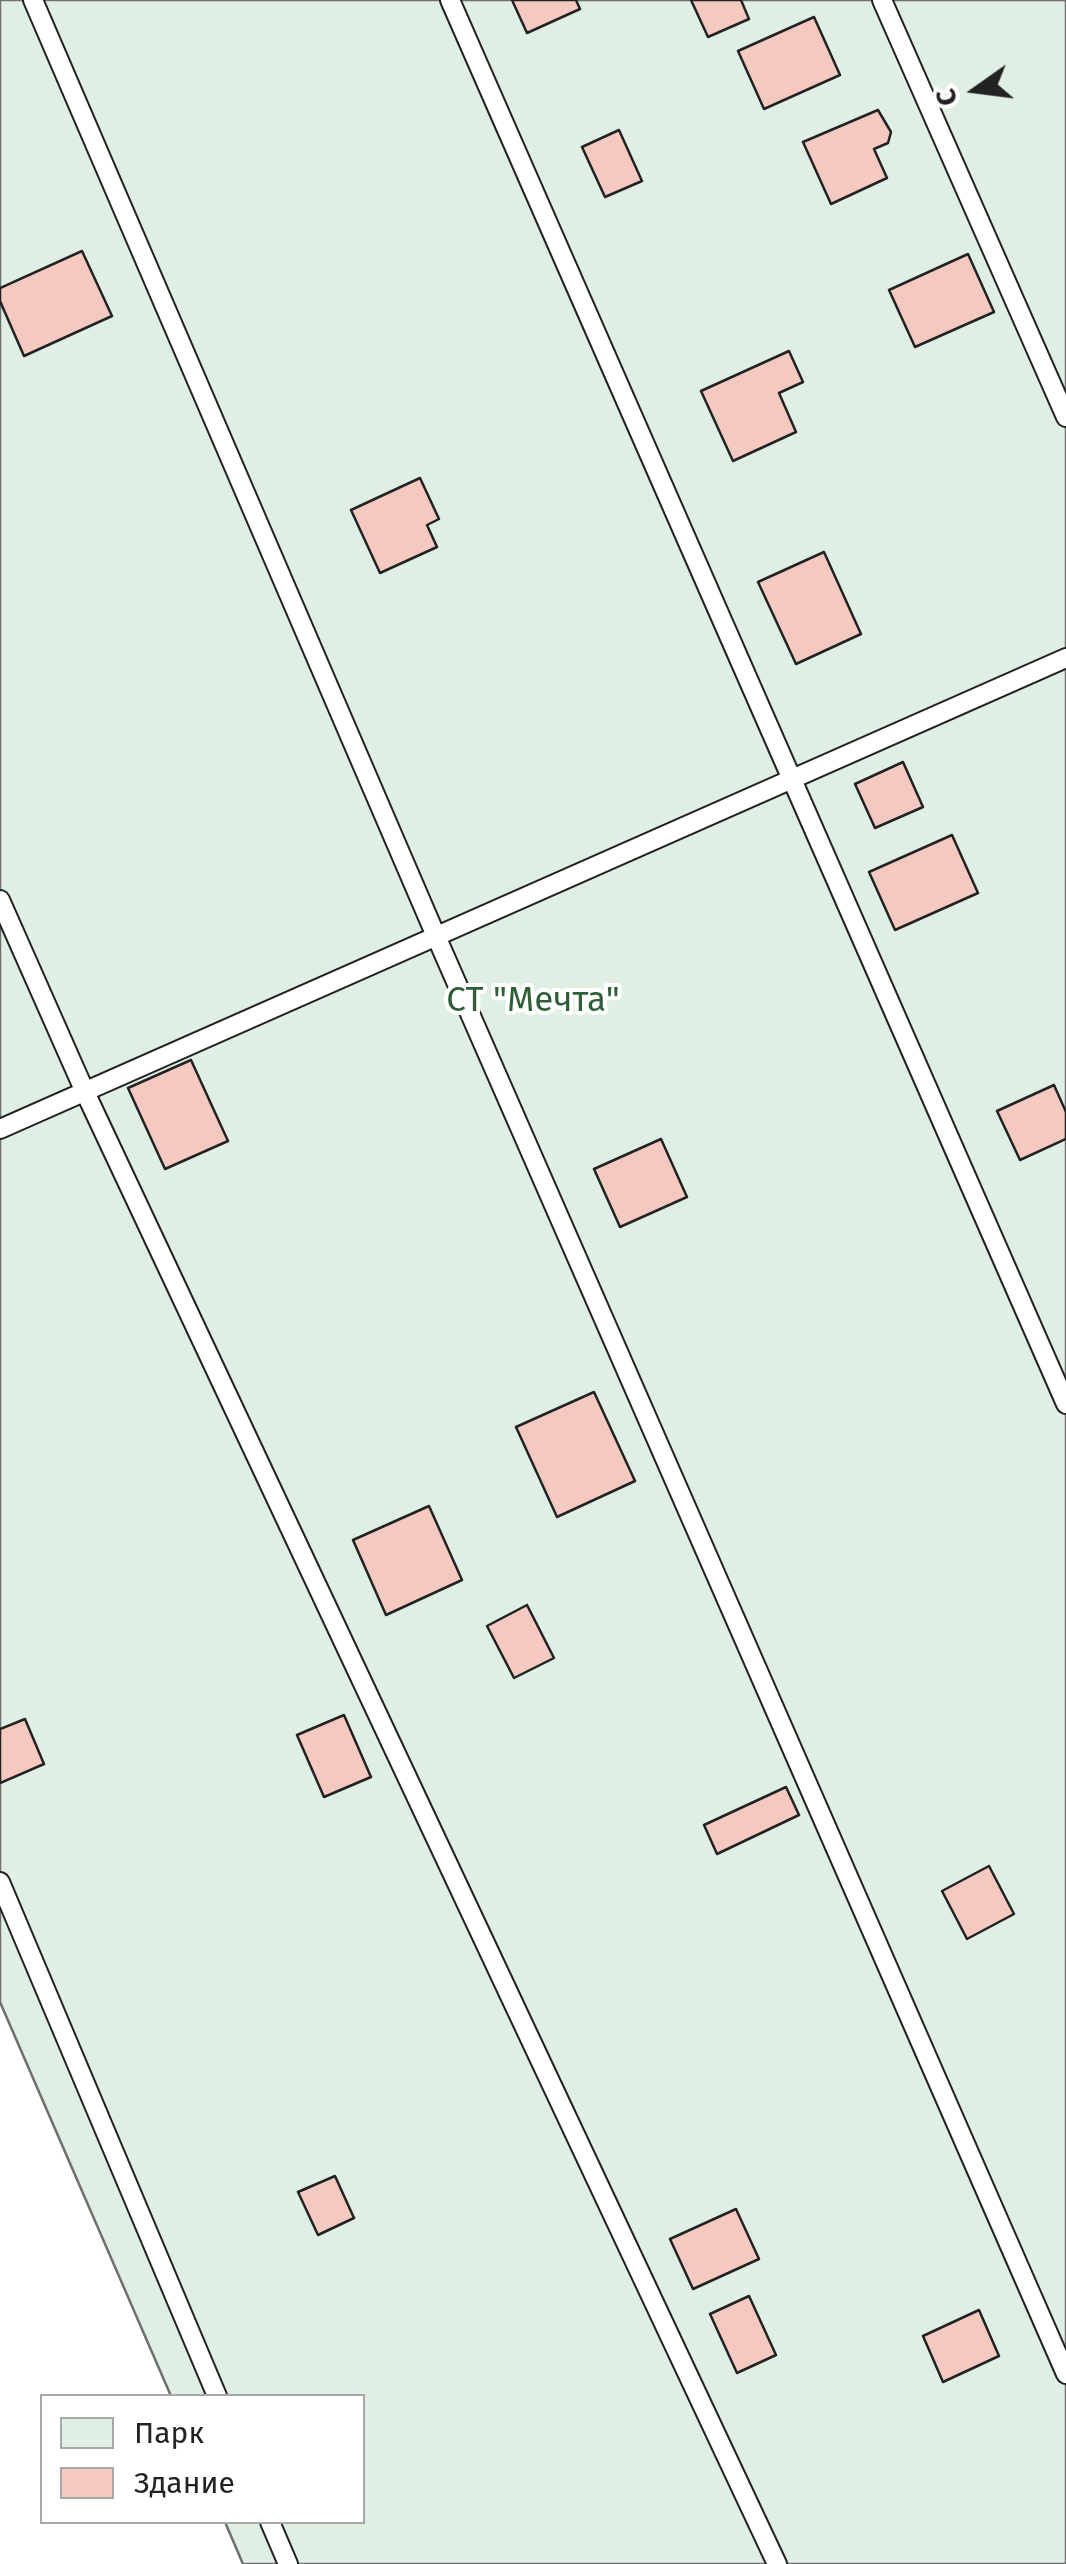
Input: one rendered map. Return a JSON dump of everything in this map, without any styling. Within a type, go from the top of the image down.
[{"type":"lane","points":[[32,0],[436,936],[1066,2374]]},
{"type":"lane","points":[[450,0],[1066,1404]]},
{"type":"lane","points":[[882,0],[1066,417]]},
{"type":"lane","points":[[0,1129],[1066,658]]},
{"type":"lane","points":[[0,900],[84,1092],[777,2564]]},
{"type":"lane","points":[[0,1882],[216,2394]]},
{"type":"lane","points":[[271,2524],[288,2564]]},
{"type":"green space","name":"СТ \"Мечта\"","points":[[0,0],[1066,0],[1066,2564],[243,2564],[226,2524],[365,2524],[365,2394],[170,2394],[0,2002]]},
{"type":"building","points":[[512,0],[576,0],[580,9],[527,33]]},
{"type":"building","points":[[691,0],[741,0],[749,19],[708,37]]},
{"type":"building","points":[[814,17],[840,75],[764,109],[738,51]]},
{"type":"building","points":[[878,110],[891,132],[888,143],[874,149],[887,178],[831,204],[803,142]]},
{"type":"building","points":[[619,130],[642,181],[605,197],[582,147]]},
{"type":"building","points":[[82,251],[112,316],[24,356],[0,301],[0,288]]},
{"type":"building","points":[[968,254],[994,312],[915,347],[889,290]]},
{"type":"building","points":[[789,351],[803,382],[779,393],[796,432],[733,461],[701,391]]},
{"type":"building","points":[[420,478],[439,519],[427,525],[437,547],[380,573],[351,510]]},
{"type":"building","points":[[824,552],[861,634],[796,664],[758,582]]},
{"type":"building","points":[[903,762],[923,807],[875,828],[855,784]]},
{"type":"building","points":[[952,835],[978,893],[895,930],[869,872]]},
{"type":"building","points":[[191,1060],[228,1141],[165,1169],[128,1088]]},
{"type":"building","points":[[1054,1085],[1066,1112],[1066,1139],[1020,1160],[997,1111]]},
{"type":"building","points":[[661,1139],[687,1197],[620,1227],[594,1169]]},
{"type":"building","points":[[594,1392],[635,1481],[557,1517],[516,1427]]},
{"type":"building","points":[[429,1506],[462,1580],[386,1615],[353,1540]]},
{"type":"building","points":[[527,1605],[554,1658],[514,1678],[487,1626]]},
{"type":"building","points":[[344,1715],[371,1777],[324,1797],[297,1735]]},
{"type":"building","points":[[25,1719],[44,1764],[0,1783],[0,1729]]},
{"type":"building","points":[[786,1787],[799,1815],[717,1854],[704,1825]]},
{"type":"building","points":[[989,1866],[1014,1914],[967,1939],[942,1891]]},
{"type":"building","points":[[335,2176],[354,2218],[318,2235],[298,2192]]},
{"type":"building","points":[[736,2209],[759,2259],[693,2289],[670,2239]]},
{"type":"building","points":[[749,2296],[776,2355],[737,2373],[710,2314]]},
{"type":"building","points":[[979,2310],[999,2356],[943,2382],[923,2336]]}]
